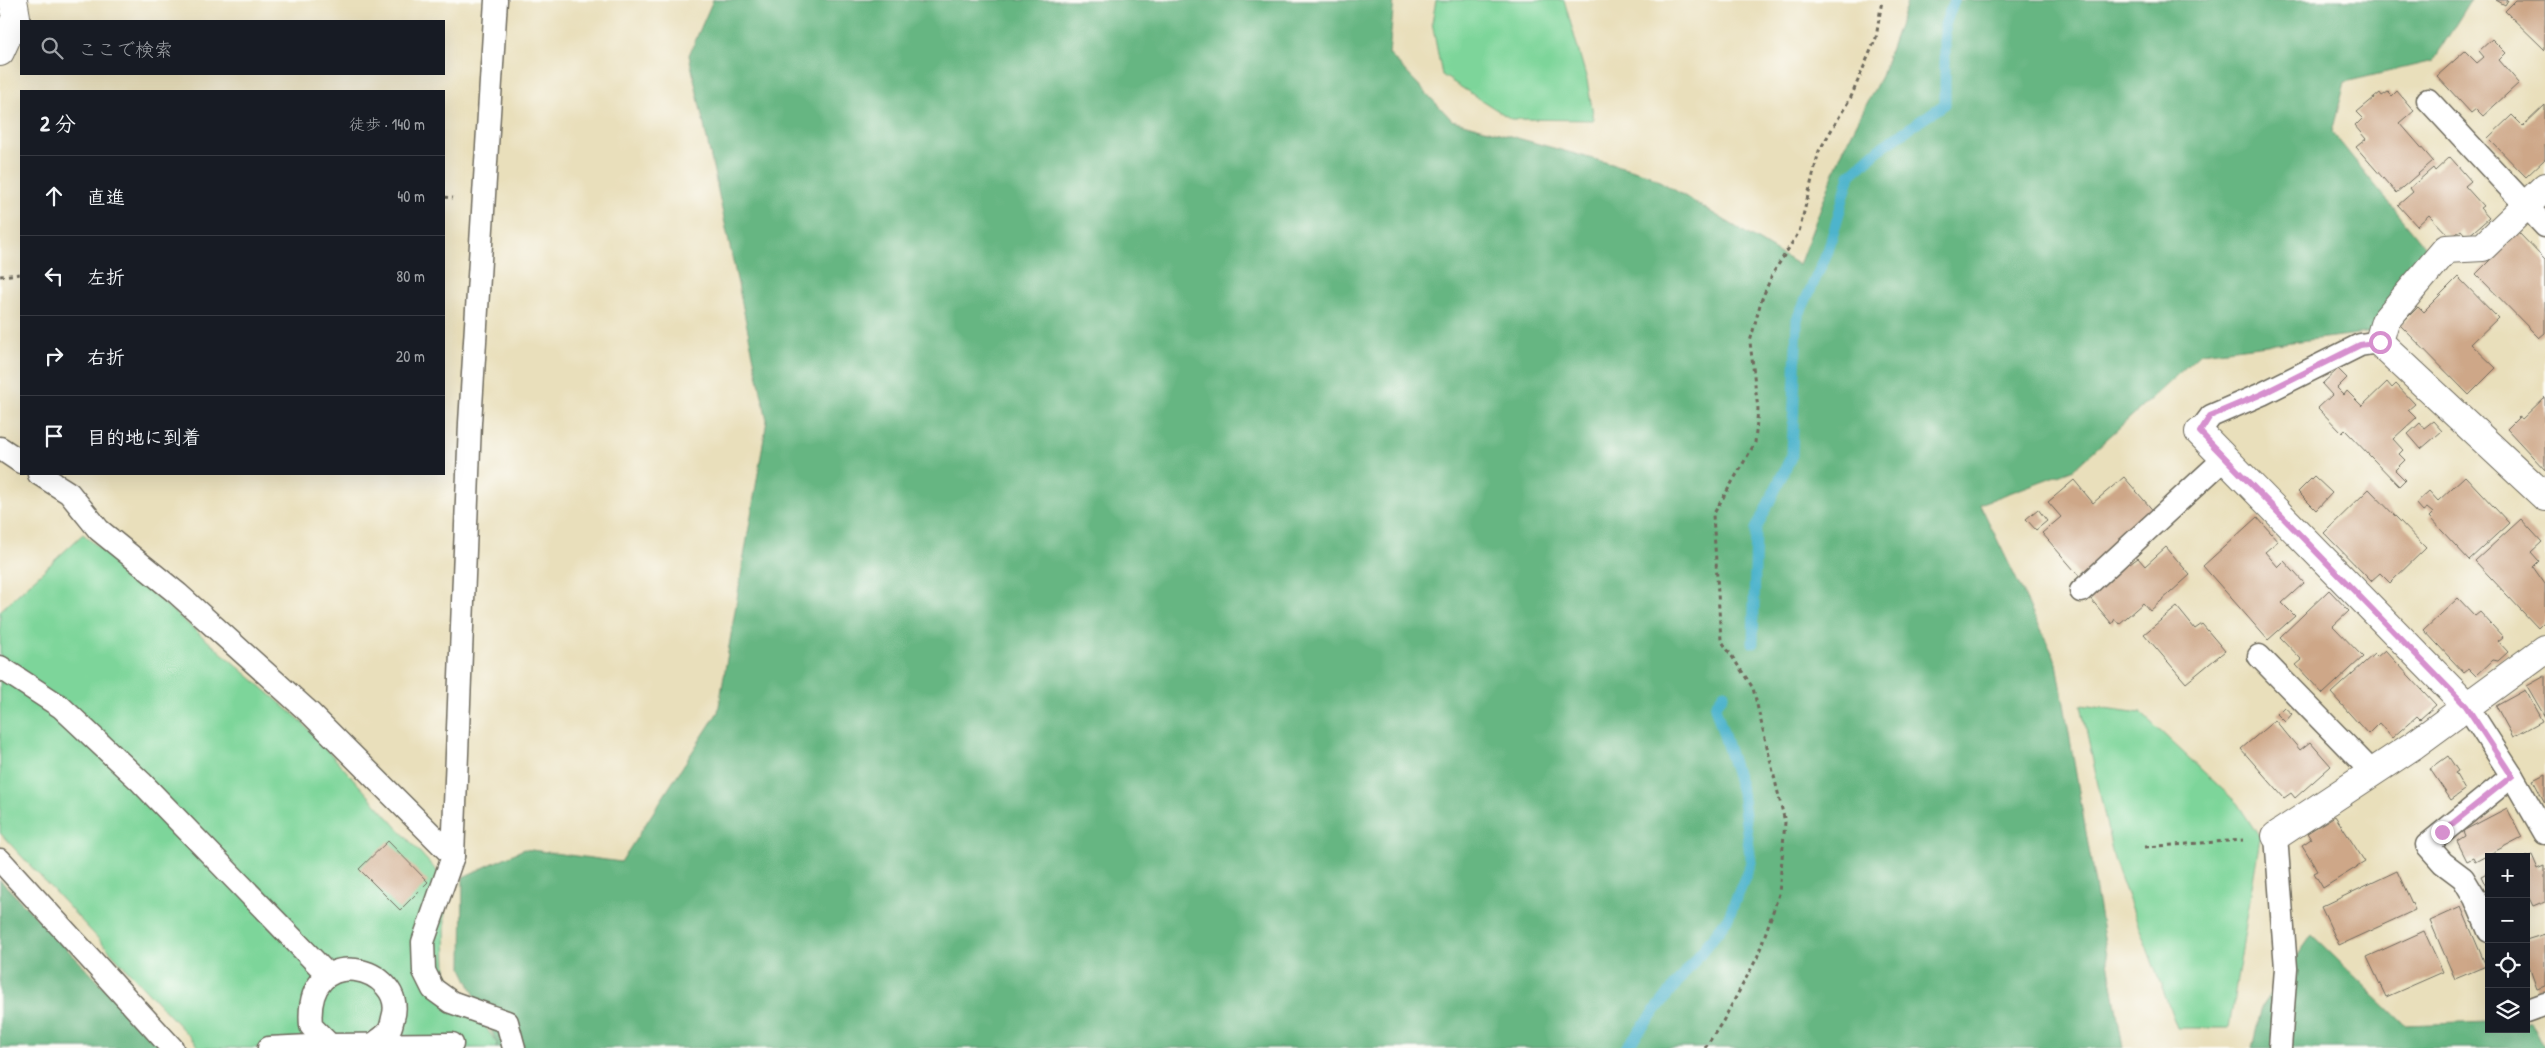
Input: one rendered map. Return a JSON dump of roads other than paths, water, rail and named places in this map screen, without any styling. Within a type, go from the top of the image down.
[{"type":"street","points":[[0,52],[16,17],[13,0]]},
{"type":"street","points":[[2545,187],[2483,247],[2446,249],[2385,321],[2380,342],[2545,497]]},
{"type":"street","points":[[2200,432],[2466,706]]},
{"type":"street","points":[[2276,836],[2372,772],[2545,649]]},
{"type":"lane","points":[[496,0],[470,423],[454,856],[423,942],[424,971],[433,989],[451,1002],[507,1022],[514,1048]]},
{"type":"lane","points":[[2428,100],[2545,226]]},
{"type":"lane","points":[[2200,432],[2210,416],[2262,394],[2360,345],[2380,342]]},
{"type":"lane","points":[[0,448],[20,461]]},
{"type":"lane","points":[[2081,591],[2225,458]]},
{"type":"lane","points":[[41,475],[69,493],[99,530],[178,594],[311,714],[454,856]]},
{"type":"lane","points":[[2259,656],[2372,772]]},
{"type":"lane","points":[[0,667],[61,707],[142,782],[327,974]]},
{"type":"lane","points":[[2466,706],[2512,776],[2545,833]]},
{"type":"lane","points":[[2485,922],[2475,898],[2463,878],[2443,863],[2427,845],[2512,776]]},
{"type":"lane","points":[[2276,836],[2286,968],[2280,1048]]},
{"type":"lane","points":[[0,860],[172,1048]]},
{"type":"lane","points":[[330,1045],[311,1026],[309,1008],[315,991],[327,974],[342,969],[358,968],[372,974],[384,984],[393,999],[395,1012],[389,1031],[361,1046]]},
{"type":"lane","points":[[2530,1010],[2545,1004]]},
{"type":"lane","points":[[269,1048],[330,1045],[452,1044]]},
{"type":"waterway","points":[[1753,643],[1756,529],[1792,455],[1797,319],[1828,251],[1850,175],[1882,147],[1945,104],[1945,25],[1954,0]]},
{"type":"waterway","points":[[1626,1048],[1728,918],[1751,863],[1742,792],[1715,707],[1724,693]]}]
